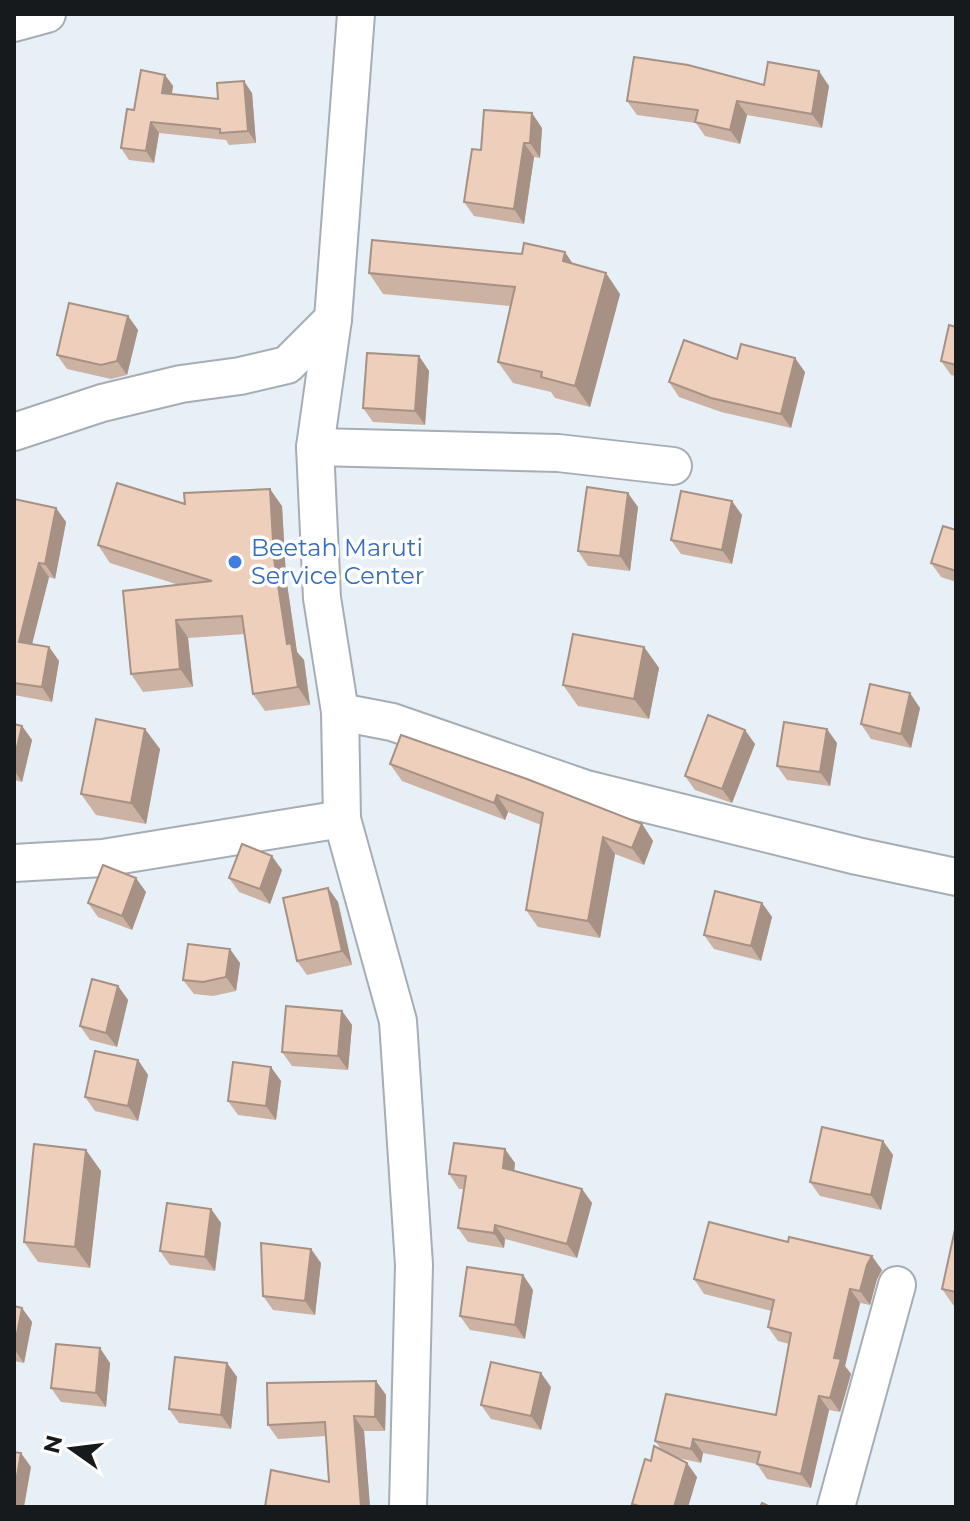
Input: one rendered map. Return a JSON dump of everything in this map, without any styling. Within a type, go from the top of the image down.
[{"type":"street","points":[[14,23],[47,14]]},
{"type":"street","points":[[356,14],[333,319],[315,447],[322,598],[340,712],[342,819],[398,1021],[414,1265],[408,1507]]},
{"type":"street","points":[[14,432],[102,403],[181,384],[240,376],[287,365],[333,319]]},
{"type":"street","points":[[315,447],[558,453],[673,466]]},
{"type":"street","points":[[340,712],[392,722],[586,789],[857,856],[956,877]]},
{"type":"street","points":[[14,863],[103,858],[342,819]]},
{"type":"street","points":[[836,1507],[897,1285]]},
{"type":"building","points":[[634,57],[688,65],[764,85],[768,62],[819,71],[812,114],[737,101],[730,130],[695,122],[698,110],[627,101]]},
{"type":"building","points":[[141,70],[165,75],[162,93],[218,99],[217,83],[244,81],[248,131],[220,133],[220,129],[151,122],[146,151],[121,148],[127,109],[134,110]]},
{"type":"building","points":[[484,110],[532,113],[530,143],[524,143],[514,209],[464,202],[472,149],[481,150]]},
{"type":"building","points":[[372,240],[522,254],[524,243],[565,252],[563,261],[606,273],[575,386],[541,377],[542,372],[498,362],[515,287],[369,273]]},
{"type":"building","points":[[69,303],[128,316],[117,361],[101,365],[57,355]]},
{"type":"building","points":[[949,325],[956,327],[956,365],[941,361]]},
{"type":"building","points":[[684,340],[737,359],[741,344],[795,358],[781,414],[711,398],[669,382]]},
{"type":"building","points":[[367,353],[419,356],[415,411],[363,408]]},
{"type":"building","points":[[117,483],[185,504],[184,493],[270,489],[274,559],[287,644],[291,643],[298,687],[253,694],[242,616],[176,620],[180,669],[131,674],[123,591],[212,581],[98,545]]},
{"type":"building","points":[[587,487],[628,493],[620,556],[578,551]]},
{"type":"building","points":[[681,491],[732,501],[722,550],[671,540]]},
{"type":"building","points":[[14,499],[56,508],[45,564],[39,563],[19,642],[49,647],[42,687],[14,683]]},
{"type":"building","points":[[943,526],[956,530],[956,571],[931,563]]},
{"type":"building","points":[[573,634],[644,647],[634,699],[563,685]]},
{"type":"building","points":[[870,684],[910,693],[901,734],[861,724]]},
{"type":"building","points":[[708,715],[745,730],[722,789],[685,776]]},
{"type":"building","points":[[96,719],[145,729],[131,803],[81,794]]},
{"type":"building","points":[[784,722],[827,729],[820,772],[777,766]]},
{"type":"building","points":[[14,724],[22,726],[14,760]]},
{"type":"building","points":[[401,735],[642,824],[632,848],[603,837],[588,921],[526,910],[543,813],[497,795],[494,803],[390,764]]},
{"type":"building","points":[[242,844],[272,856],[260,889],[229,878]]},
{"type":"building","points":[[103,865],[136,878],[122,916],[88,903]]},
{"type":"building","points":[[328,888],[342,951],[297,961],[283,898]]},
{"type":"building","points":[[715,891],[762,903],[751,946],[704,935]]},
{"type":"building","points":[[188,944],[230,949],[226,977],[203,982],[183,980]]},
{"type":"building","points":[[92,979],[118,986],[106,1033],[80,1026]]},
{"type":"building","points":[[286,1006],[342,1011],[338,1056],[282,1052]]},
{"type":"building","points":[[95,1051],[138,1060],[128,1106],[85,1097]]},
{"type":"building","points":[[233,1062],[271,1067],[266,1106],[228,1101]]},
{"type":"building","points":[[822,1127],[883,1141],[871,1195],[810,1182]]},
{"type":"building","points":[[454,1143],[505,1149],[503,1168],[582,1189],[567,1244],[495,1225],[494,1233],[458,1228],[466,1176],[449,1174]]},
{"type":"building","points":[[34,1144],[86,1150],[75,1247],[24,1242]]},
{"type":"building","points":[[167,1203],[211,1209],[205,1257],[160,1251]]},
{"type":"building","points":[[709,1222],[788,1242],[789,1237],[872,1256],[860,1291],[850,1289],[834,1358],[841,1359],[830,1398],[819,1396],[801,1474],[757,1464],[760,1452],[693,1439],[691,1449],[655,1441],[666,1394],[776,1415],[791,1333],[768,1327],[774,1300],[694,1279]]},
{"type":"building","points":[[956,1229],[956,1292],[942,1289]]},
{"type":"building","points":[[261,1243],[311,1249],[305,1301],[263,1296]]},
{"type":"building","points":[[467,1267],[523,1275],[515,1325],[460,1316]]},
{"type":"building","points":[[14,1306],[22,1308],[14,1349]]},
{"type":"building","points":[[56,1344],[100,1348],[96,1393],[51,1388]]},
{"type":"building","points":[[175,1357],[227,1363],[221,1415],[169,1409]]},
{"type":"building","points":[[491,1362],[541,1373],[531,1416],[481,1405]]},
{"type":"building","points":[[376,1381],[375,1417],[354,1416],[361,1507],[265,1507],[271,1470],[329,1482],[325,1422],[268,1425],[267,1383]]},
{"type":"building","points":[[654,1446],[687,1463],[674,1507],[632,1504],[645,1459],[651,1461]]},
{"type":"building","points":[[14,1452],[21,1453],[14,1493]]},
{"type":"place","name":"Beetah Maruti Service Center","points":[[235,562]]}]
